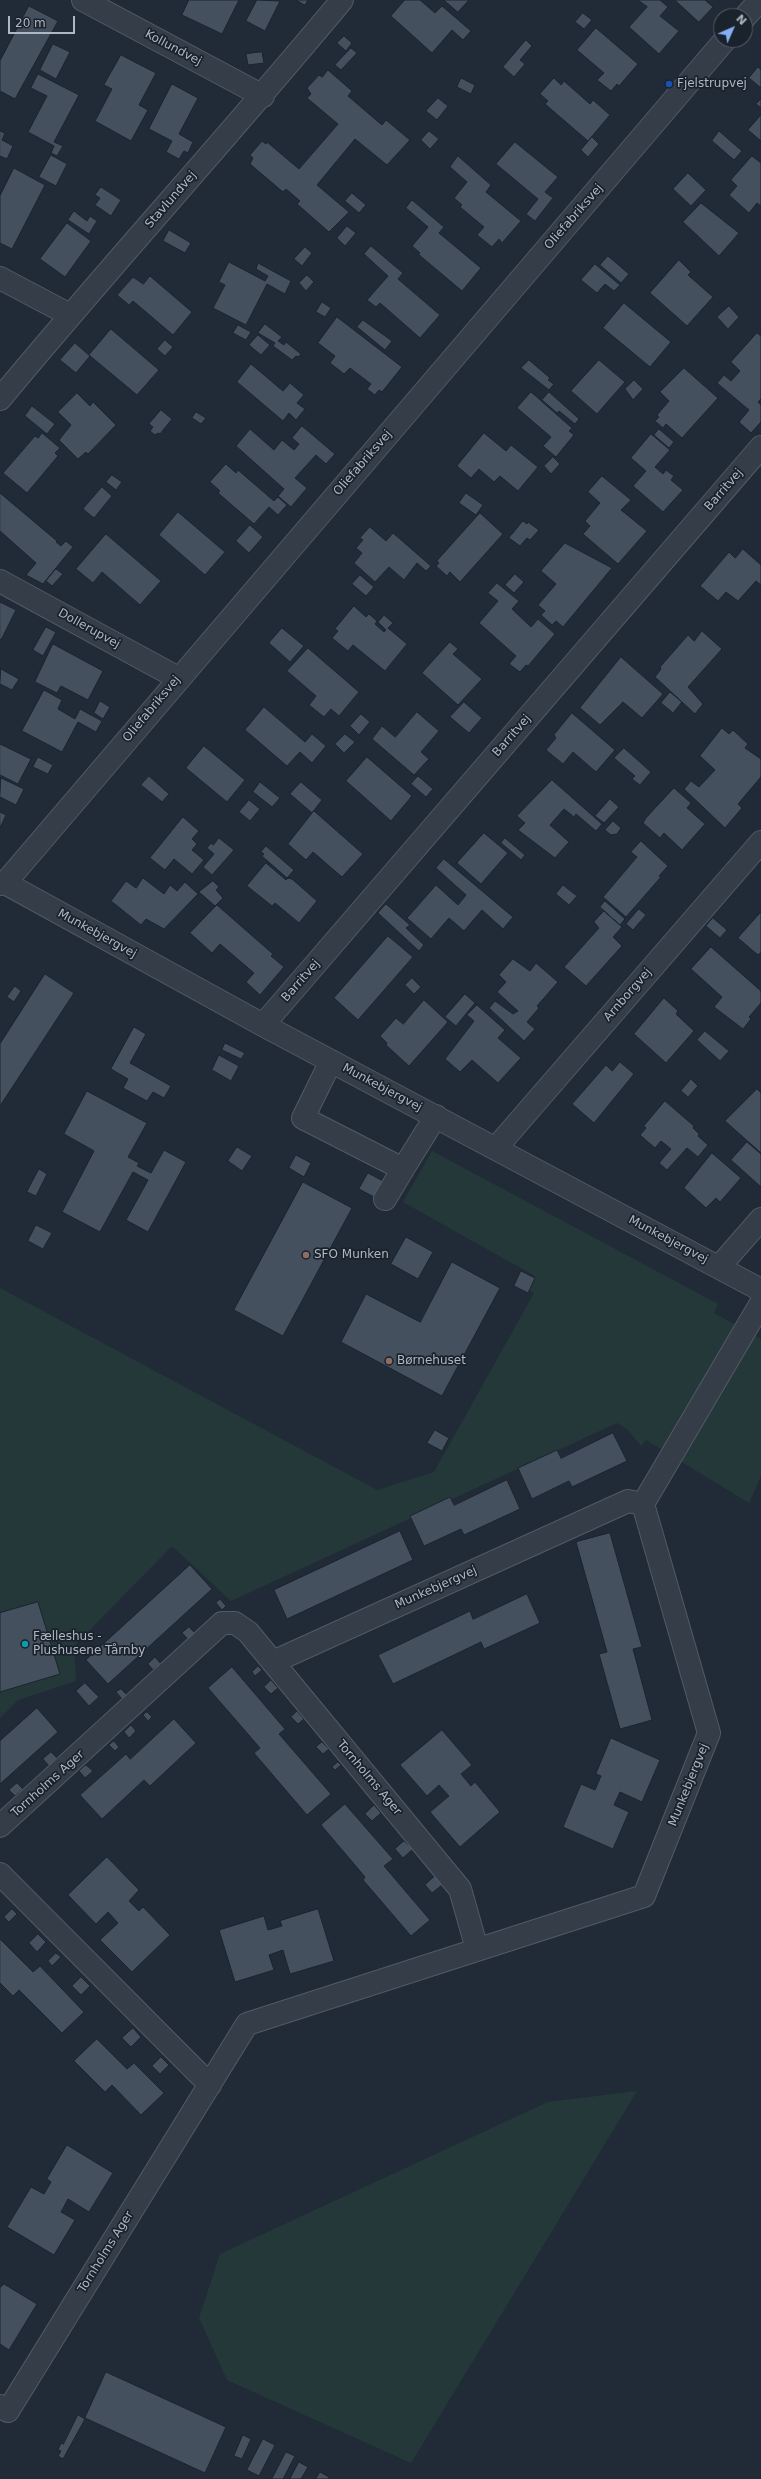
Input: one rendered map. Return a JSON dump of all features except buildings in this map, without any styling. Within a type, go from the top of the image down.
[{"type":"street","name":"Kollundvej","points":[[83,0],[263,96]]},
{"type":"street","name":"Stavlundvej","points":[[0,399],[70,315],[263,96],[342,0]]},
{"type":"street","points":[[753,8],[760,0]]},
{"type":"street","name":"Oliefabriksvej","points":[[2,883],[718,48]]},
{"type":"street","points":[[0,278],[70,315]]},
{"type":"street","name":"Barritvej","points":[[263,1025],[761,447]]},
{"type":"street","name":"Dollerupvej","points":[[0,581],[178,678]]},
{"type":"street","name":"Arnborgvej","points":[[496,1148],[761,842]]},
{"type":"street","name":"Munkebjergvej","points":[[2,883],[263,1025],[761,1290]]},
{"type":"street","points":[[331,1061],[303,1118],[403,1169]]},
{"type":"street","points":[[385,1199],[436,1116]]},
{"type":"street","points":[[718,1267],[761,1219]]},
{"type":"street","points":[[643,1504],[761,1303]]},
{"type":"street","name":"Munkebjergvej","points":[[273,1662],[628,1501],[643,1504],[709,1733],[644,1896],[477,1950]]},
{"type":"street","name":"Tornholms Ager","points":[[0,1826],[222,1623],[235,1623],[248,1632],[460,1889],[477,1950],[247,2024],[8,2411],[0,2406]]},
{"type":"street","points":[[0,1874],[210,2085]]},
{"type":"green space","points":[[432,1151],[718,1304],[714,1313],[761,1339],[761,1476],[749,1503],[646,1440],[641,1446],[627,1429],[617,1423],[231,1601],[172,1546],[74,1646],[76,1681],[18,1700],[0,1718],[0,1288],[377,1490],[434,1472],[534,1293],[527,1289],[535,1276],[403,1202]]},
{"type":"green space","points":[[637,2091],[411,2463],[227,2380],[199,2318],[220,2254],[548,2102]]},
{"type":"place","name":"Fjelstrupvej","points":[[669,84]]},
{"type":"place","name":"SFO Munken","points":[[306,1255]]},
{"type":"place","name":"Børnehuset","points":[[389,1361]]},
{"type":"place","name":"Fælleshus - Plushusene Tårnby","points":[[25,1644]]}]
